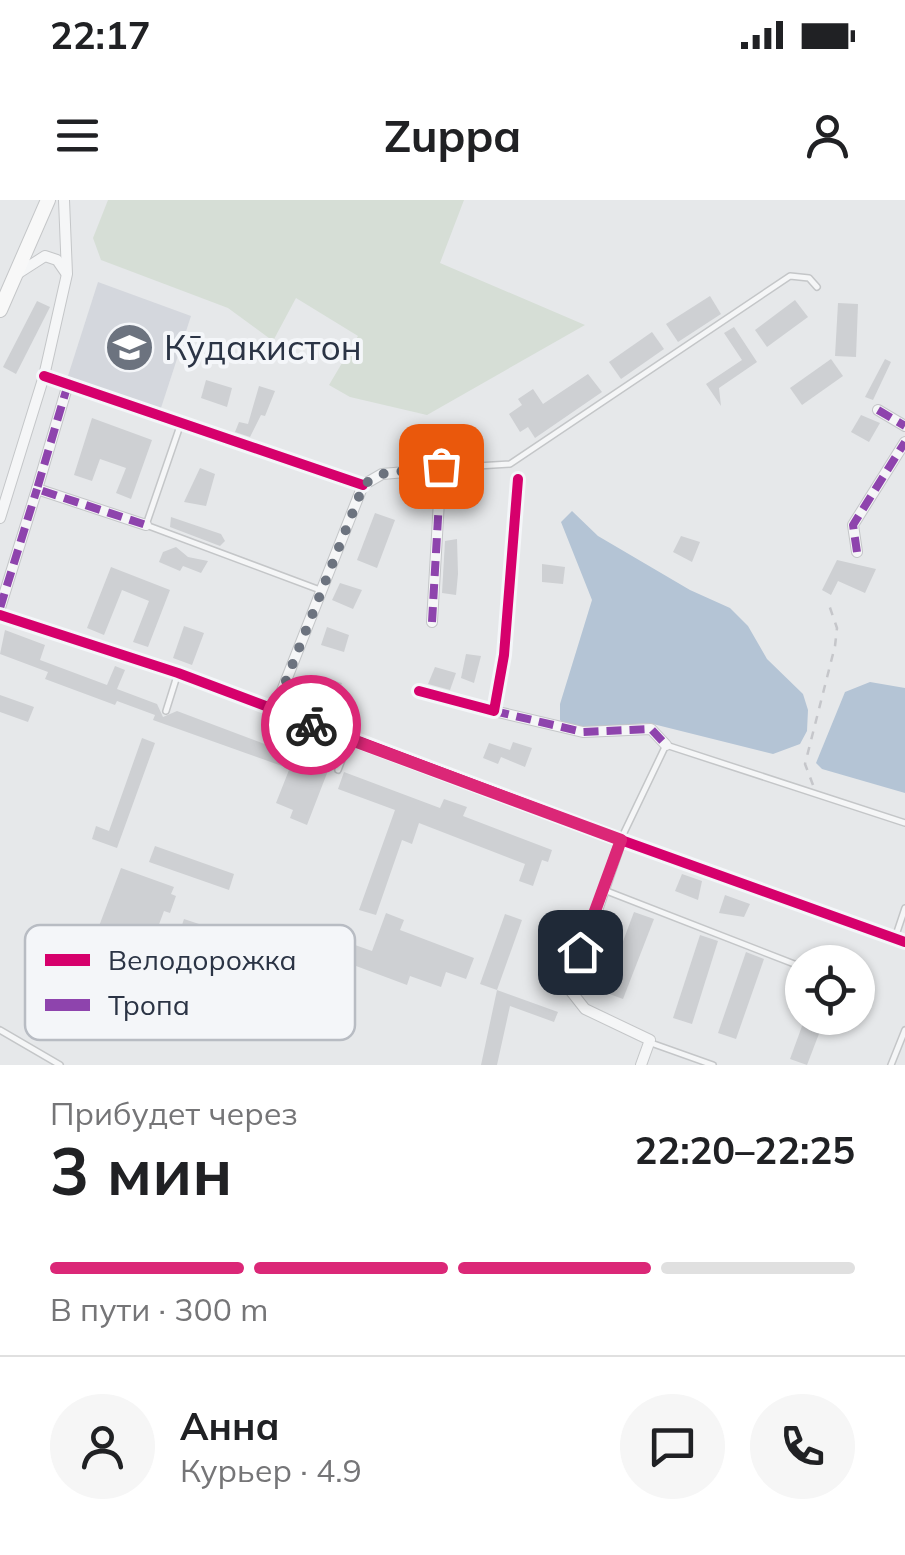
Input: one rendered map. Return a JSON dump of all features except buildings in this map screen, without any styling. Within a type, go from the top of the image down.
[{"type":"main road","points":[[0,310],[48,200]]},
{"type":"street","points":[[0,518],[44,376],[67,274],[64,200]]},
{"type":"street","points":[[16,274],[46,256],[57,260],[67,274]]},
{"type":"street","points":[[44,376],[364,484]]},
{"type":"street","points":[[68,384],[0,611],[900,940]]},
{"type":"street","points":[[878,410],[905,426]]},
{"type":"street","points":[[857,552],[853,526],[905,442]]},
{"type":"street","points":[[432,622],[441,466]]},
{"type":"street","points":[[274,711],[364,484],[382,474],[441,466],[478,466]]},
{"type":"street","points":[[494,712],[504,655],[518,479]]},
{"type":"street","points":[[37,489],[146,526]]},
{"type":"street","points":[[419,691],[583,732],[650,728],[666,745]]},
{"type":"street","points":[[621,840],[570,990],[585,1009],[651,1042],[641,1065]]},
{"type":"lane","points":[[478,466],[510,464],[790,276],[809,278],[817,288]]},
{"type":"lane","points":[[182,420],[146,526],[322,591]]},
{"type":"lane","points":[[166,711],[178,673]]},
{"type":"lane","points":[[338,770],[350,739]]},
{"type":"lane","points":[[621,840],[666,745],[905,823]]},
{"type":"lane","points":[[602,889],[785,961]]},
{"type":"lane","points":[[900,940],[905,908]]},
{"type":"lane","points":[[0,1030],[60,1065]]},
{"type":"lane","points":[[890,1065],[905,1030]]},
{"type":"lane","points":[[651,1042],[713,1065]]},
{"type":"path","points":[[820,794],[805,764],[834,646],[836,628],[828,602]]},
{"type":"shaded area","points":[[108,200],[464,200],[440,263],[585,325],[427,415],[350,397],[329,385],[358,336],[296,298],[273,341],[228,308],[101,260],[93,238]]},
{"type":"shaded area","name":"Кӯдакистон","points":[[98,282],[191,316],[160,411],[67,379]]},
{"type":"water","points":[[572,511],[598,536],[690,590],[730,608],[748,626],[767,659],[803,694],[808,710],[807,731],[800,744],[773,754],[649,723],[568,729],[560,720],[560,704],[592,600],[561,522]]},
{"type":"water","points":[[870,682],[905,688],[905,793],[822,769],[816,763],[845,692]]},
{"type":"marked path","points":[[68,384],[37,489],[146,525]]},
{"type":"marked path","points":[[878,410],[905,426]]},
{"type":"marked path","points":[[857,552],[853,525],[905,442]]},
{"type":"marked path","points":[[432,622],[441,466]]},
{"type":"marked path","points":[[0,608],[37,489]]},
{"type":"marked path","points":[[494,711],[583,732],[651,729],[666,745]]},
{"type":"cycle path","points":[[44,376],[363,485]]},
{"type":"cycle path","points":[[419,691],[494,711],[504,655],[518,479]]},
{"type":"cycle path","points":[[0,615],[178,673],[905,942]]},
{"type":"way so far","points":[[311,725],[274,711],[364,484],[382,474],[441,466]]},
{"type":"place","name":"Кӯдакистон","points":[[129,348]]},
{"type":"route","points":[[311,725],[621,840],[580,952]]}]
